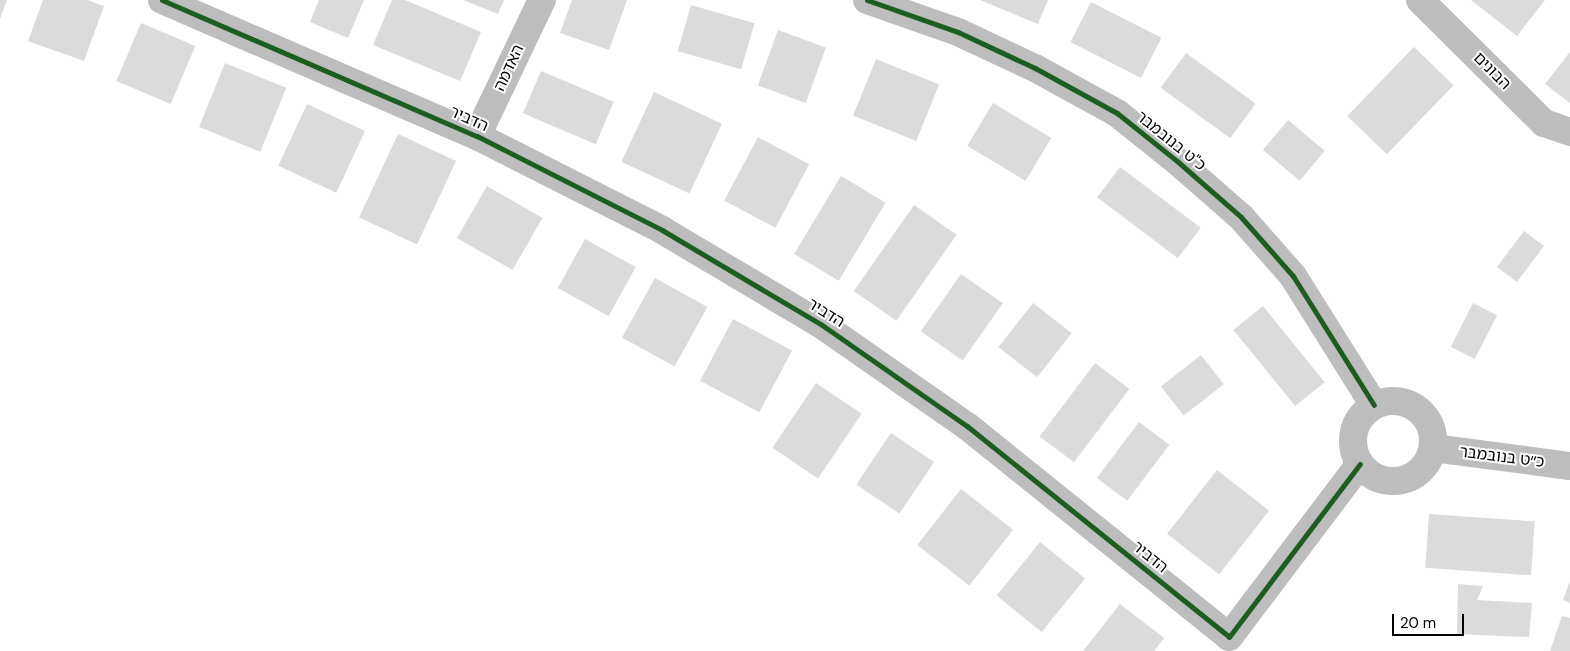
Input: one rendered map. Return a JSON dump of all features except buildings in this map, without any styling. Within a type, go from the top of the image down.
[{"type":"street","name":"הדביר","points":[[162,0],[206,8],[477,136],[662,230],[822,325],[968,426],[1229,637],[1360,464]]},
{"type":"street","name":"האדמה","points":[[477,136],[542,0]]},
{"type":"street","name":"כ\"ט בנובמבר","points":[[867,0],[958,32],[1035,68],[1117,113],[1241,217],[1293,276],[1374,405]]},
{"type":"street","name":"הבונים","points":[[1420,0],[1544,123],[1570,132]]},
{"type":"street","points":[[1400,401],[1422,412],[1434,435],[1433,448],[1420,472],[1402,480],[1381,480],[1360,464],[1353,448],[1354,432],[1361,416],[1374,405],[1400,401]]},
{"type":"street","name":"כ״ט בנובמבר","points":[[1433,448],[1570,466]]},
{"type":"cycle path","points":[[162,0],[477,136],[662,230],[822,325],[967,426],[1229,637],[1360,464]]},
{"type":"cycle path","points":[[867,0],[958,32],[1035,68],[1117,113],[1177,161],[1241,217],[1293,276],[1374,405]]}]
